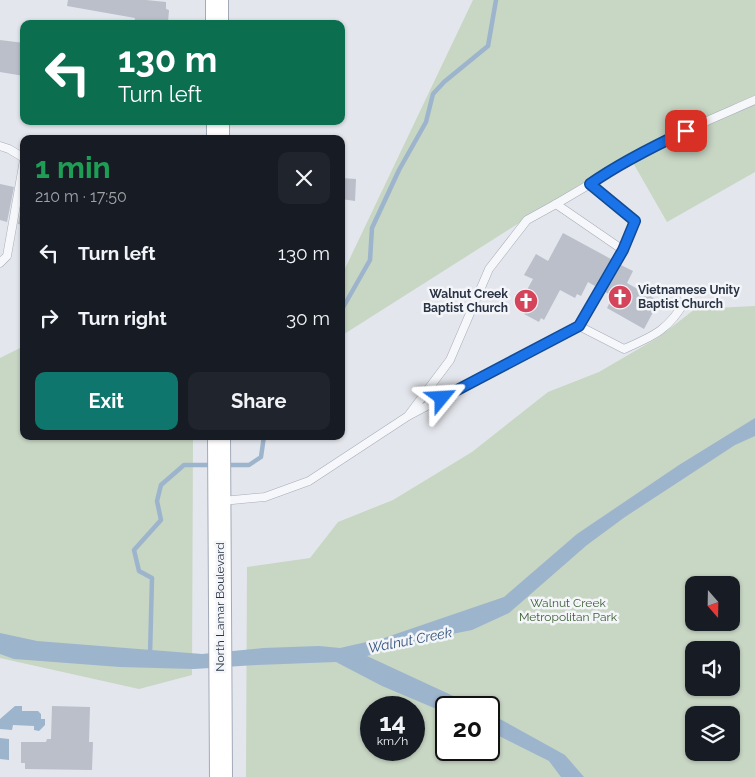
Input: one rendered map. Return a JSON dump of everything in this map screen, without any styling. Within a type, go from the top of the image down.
[{"type":"main road","points":[[217,0],[217,20]]},
{"type":"main road","name":"North Lamar Boulevard","points":[[219,440],[222,777]]},
{"type":"lane","points":[[408,416],[450,360],[489,269],[527,220],[651,147],[755,100]]},
{"type":"lane","points":[[0,146],[20,156]]},
{"type":"lane","points":[[0,263],[7,256],[20,182]]},
{"type":"lane","points":[[219,499],[265,498],[309,481],[408,416],[579,326],[623,250],[635,221],[590,184]]},
{"type":"lane","points":[[556,204],[623,250]]},
{"type":"lane","points":[[579,326],[624,349],[656,335],[678,314],[686,299],[683,291]]},
{"type":"green space","points":[[473,0],[755,0],[755,172],[667,222],[628,154],[345,333],[345,269]]},
{"type":"green space","name":"Walnut Creek Metropolitan Park","points":[[755,306],[755,777],[246,777],[247,567],[310,558],[338,522],[393,500],[472,452],[548,392],[599,372],[659,337],[695,309]]},
{"type":"green space","points":[[20,348],[20,440],[193,440],[192,675],[139,689],[0,658],[0,358]]},
{"type":"water","name":"Walnut Creek","points":[[755,418],[755,436],[735,445],[625,517],[587,545],[509,613],[472,630],[407,643],[367,656],[453,696],[435,696],[435,708],[425,704],[425,696],[406,696],[336,662],[194,669],[120,667],[14,659],[0,654],[0,633],[37,641],[202,654],[263,648],[319,646],[340,648],[384,638],[504,597],[577,534],[679,465]]},
{"type":"water","points":[[15,706],[22,706],[22,711],[38,711],[41,714],[41,719],[45,719],[45,725],[39,731],[34,730],[34,726],[13,725],[12,730],[0,729],[0,719]]},
{"type":"water","points":[[500,719],[565,755],[584,777],[561,777],[549,761],[500,736]]},
{"type":"water","points":[[0,738],[9,739],[9,760],[0,759]]},
{"type":"building","points":[[68,0],[146,0],[166,2],[166,9],[169,10],[168,20],[135,20],[135,18],[67,6]]},
{"type":"building","points":[[0,40],[20,42],[20,75],[0,72]]},
{"type":"building","points":[[345,178],[356,179],[355,201],[345,200]]},
{"type":"building","points":[[0,184],[14,187],[7,222],[0,220]]},
{"type":"building","points":[[563,233],[611,259],[595,286],[588,282],[581,296],[577,294],[575,298],[560,290],[544,320],[541,318],[539,322],[524,314],[526,310],[518,306],[533,279],[524,275],[536,254],[548,261]]},
{"type":"building","points":[[621,265],[633,271],[627,283],[659,301],[644,329],[607,308],[613,296],[605,292]]},
{"type":"building","points":[[52,706],[90,707],[89,742],[93,742],[92,770],[25,769],[25,763],[21,763],[21,742],[46,742],[47,739],[51,739]]},
{"type":"waterway","points":[[345,304],[370,260],[372,228],[399,170],[426,122],[433,94],[444,82],[488,46],[496,0]]},
{"type":"waterway","points":[[226,465],[249,465],[261,457],[263,440]]},
{"type":"waterway","points":[[150,655],[152,578],[139,571],[134,550],[161,520],[157,501],[161,485],[184,465],[213,465]]},
{"type":"place","name":"Vietnamese Unity Baptist Church","points":[[620,297]]},
{"type":"place","name":"Walnut Creek Baptist Church","points":[[526,301]]},
{"type":"route","points":[[442,398],[579,326],[623,250],[635,221],[590,184],[610,170],[651,147],[686,131]]}]
